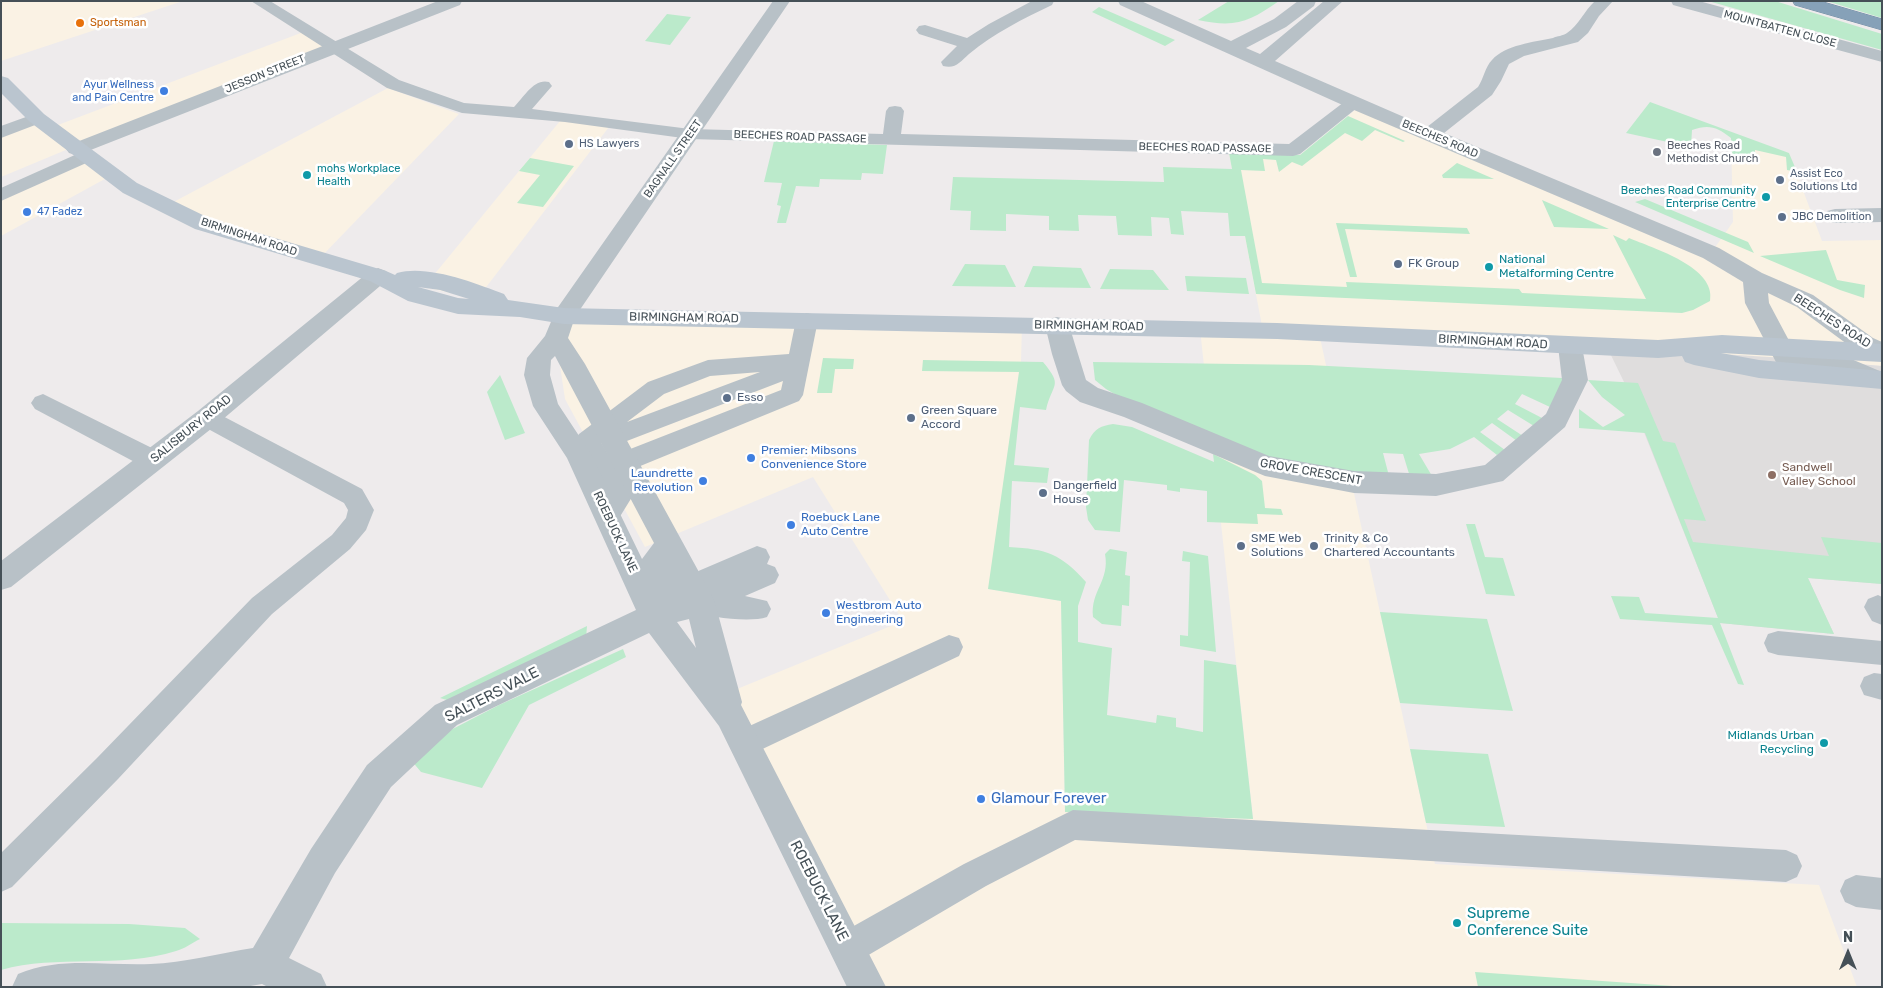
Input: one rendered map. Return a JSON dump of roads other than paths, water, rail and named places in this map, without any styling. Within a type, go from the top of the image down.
[{"type":"highway","points":[[1801,1],[1882,25]]},
{"type":"street","name":"JESSON STREET","points":[[81,153],[334,47],[454,1]]},
{"type":"street","name":"BAGNALL STREET","points":[[560,328],[782,1]]},
{"type":"street","points":[[950,62],[968,44],[999,24],[1046,1]]},
{"type":"street","name":"BEECHES ROAD","points":[[1126,1],[1354,103],[1711,253],[1754,278],[1805,301],[1856,338],[1882,352]]},
{"type":"street","points":[[1230,48],[1280,23],[1310,1]]},
{"type":"street","points":[[1262,62],[1335,1]]},
{"type":"street","points":[[1429,135],[1485,90],[1492,81],[1502,60],[1518,52],[1572,38],[1582,29],[1592,13],[1605,1]]},
{"type":"street","name":"MOUNTBATTEN CLOSE","points":[[1679,1],[1882,57]]},
{"type":"street","points":[[925,30],[968,44]]},
{"type":"street","name":"BIRMINGHAM ROAD","points":[[1,82],[37,118],[81,153],[130,188],[203,224],[378,276],[416,295],[458,306],[520,309],[560,328],[806,320],[1310,332],[1658,349],[1722,344],[1882,352]]},
{"type":"street","points":[[1835,216],[1882,215]]},
{"type":"street","name":"SALISBURY ROAD","points":[[1,578],[207,418],[378,276]]},
{"type":"street","points":[[1754,278],[1757,303],[1768,322],[1769,346],[1786,358],[1837,362],[1880,375]]},
{"type":"street","name":"GROVE CRESCENT","points":[[1057,325],[1064,354],[1075,385],[1089,395],[1133,410],[1265,466],[1354,482],[1436,486],[1493,474],[1556,420],[1575,380],[1570,346]]},
{"type":"street","name":"ROEBUCK LANE","points":[[560,328],[573,364],[695,595],[737,730]]},
{"type":"street","name":"ROEBUCK LANE","points":[[560,328],[539,358],[537,375],[546,406],[578,454],[654,616],[737,730],[868,987]]},
{"type":"street","name":"BIRMINGHAM ROAD","points":[[1658,349],[1759,369],[1880,375]]},
{"type":"street","points":[[1834,349],[1874,365],[1880,375]]},
{"type":"street","name":"SALTERS VALE","points":[[654,616],[670,599],[654,564],[668,546]]},
{"type":"street","name":"SALTERS VALE","points":[[264,965],[324,861],[378,776],[446,715],[695,595]]},
{"type":"street","points":[[31,987],[62,982],[152,983],[264,965],[308,987]]},
{"type":"lane","name":"BEECHES ROAD PASSAGE","points":[[259,1],[392,84],[462,108],[565,117],[690,134],[1293,150],[1354,103]]},
{"type":"lane","points":[[518,113],[543,86]]},
{"type":"lane","points":[[891,140],[895,111]]},
{"type":"lane","points":[[1,133],[37,118]]},
{"type":"lane","points":[[1,195],[81,153]]},
{"type":"lane","points":[[624,462],[792,395],[806,320]]},
{"type":"lane","points":[[607,516],[619,497],[587,440],[798,363]]},
{"type":"lane","points":[[43,403],[153,460]]},
{"type":"lane","points":[[1,876],[107,769],[262,606],[341,542],[357,523],[361,510],[353,496],[207,418]]},
{"type":"lane","points":[[695,595],[762,566]]},
{"type":"lane","points":[[695,595],[757,609]]},
{"type":"lane","points":[[1778,643],[1882,653]]},
{"type":"lane","points":[[737,730],[949,647]]},
{"type":"lane","points":[[848,948],[975,875],[1072,825],[1786,866]]},
{"type":"place","name":"Sportsman","points":[[80,23]]},
{"type":"place","name":"Ayur Wellness and Pain Centre","points":[[164,91]]},
{"type":"place","name":"HS Lawyers","points":[[569,144]]},
{"type":"place","name":"Beeches Road Methodist Church","points":[[1657,152]]},
{"type":"place","name":"mohs Workplace Health","points":[[307,175]]},
{"type":"place","name":"Assist Eco Solutions Ltd","points":[[1780,180]]},
{"type":"place","name":"Beeches Road Community Enterprise Centre","points":[[1766,197]]},
{"type":"place","name":"47 Fadez","points":[[27,212]]},
{"type":"place","name":"JBC Demolition","points":[[1782,217]]},
{"type":"place","name":"FK Group","points":[[1398,264]]},
{"type":"place","name":"National Metalforming Centre","points":[[1489,267]]},
{"type":"place","name":"Esso","points":[[727,398]]},
{"type":"place","name":"Green Square Accord","points":[[911,418]]},
{"type":"place","name":"Premier: Mibsons Convenience Store","points":[[751,458]]},
{"type":"place","name":"Sandwell Valley School","points":[[1772,475]]},
{"type":"place","name":"Laundrette Revolution","points":[[703,481]]},
{"type":"place","name":"Dangerfield House","points":[[1043,493]]},
{"type":"place","name":"Roebuck Lane Auto Centre","points":[[791,525]]},
{"type":"place","name":"SME Web Solutions","points":[[1241,546]]},
{"type":"place","name":"Trinity & Co Chartered Accountants","points":[[1314,546]]},
{"type":"place","name":"Westbrom Auto Engineering","points":[[826,613]]},
{"type":"place","name":"Midlands Urban Recycling","points":[[1824,743]]},
{"type":"place","name":"Glamour Forever","points":[[981,799]]},
{"type":"place","name":"Supreme Conference Suite","points":[[1457,923]]}]
